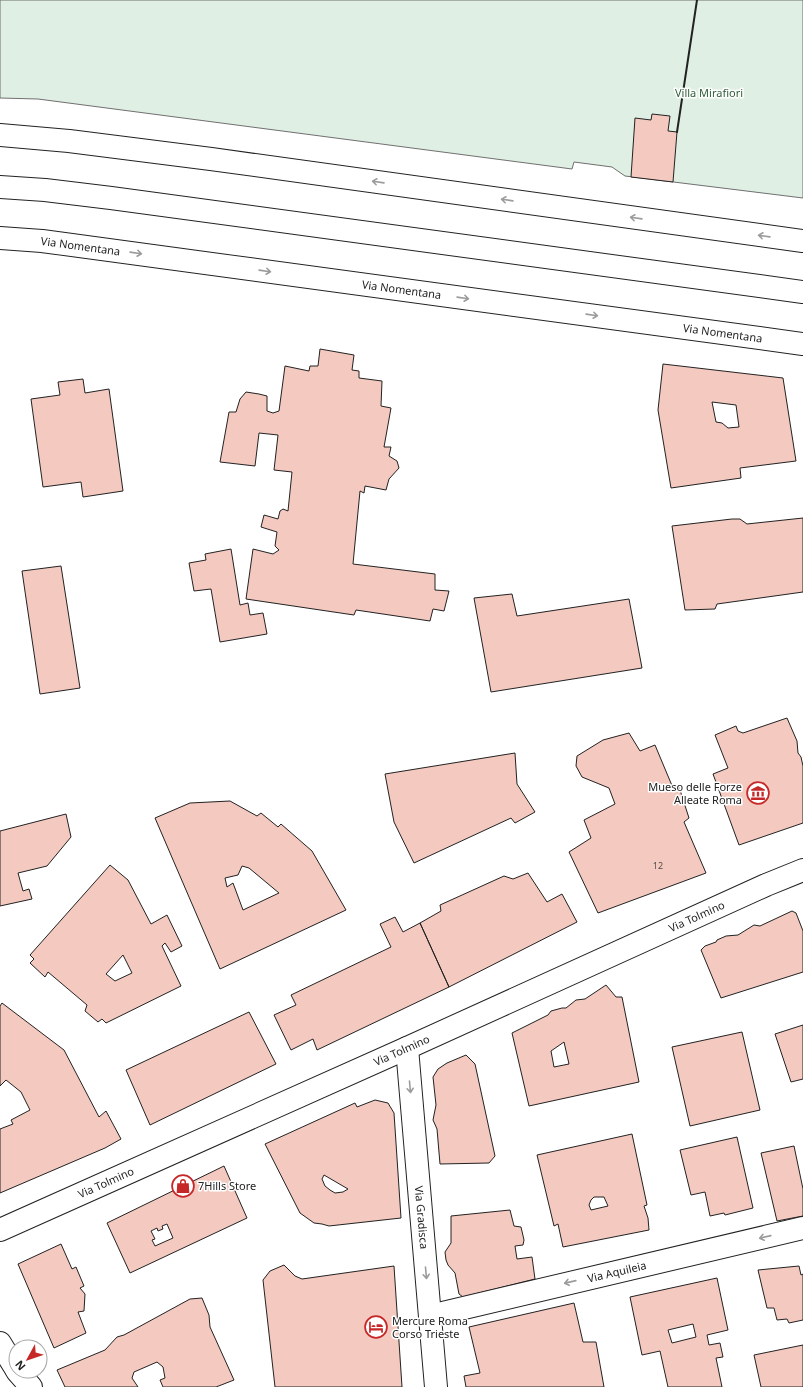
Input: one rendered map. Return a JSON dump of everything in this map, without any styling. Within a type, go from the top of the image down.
[{"type":"street","points":[[0,135],[69,141],[211,159],[803,241]]},
{"type":"street","points":[[0,187],[45,190],[119,199],[803,292]]},
{"type":"street","name":"Via Nomentana","points":[[0,238],[58,243],[803,344]]},
{"type":"street","name":"Via Tolmino","points":[[0,1230],[758,888],[803,870]]},
{"type":"street","name":"Via Gradisca","points":[[406,1048],[436,1387]]},
{"type":"street","name":"Via Aquileia","points":[[430,1316],[803,1228]]},
{"type":"street","points":[[0,1343],[8,1356]]},
{"type":"street","points":[[24,1379],[31,1387]]},
{"type":"green space","name":"Villa Mirafiori","points":[[0,0],[803,0],[803,198],[625,176],[612,167],[574,162],[572,169],[38,99],[0,98]]},
{"type":"building","points":[[652,114],[670,116],[668,131],[677,132],[673,182],[631,177],[635,118],[651,120]]},
{"type":"building","points":[[320,349],[354,355],[352,370],[359,371],[359,378],[382,381],[381,406],[391,408],[384,447],[391,447],[389,456],[397,461],[399,468],[389,479],[386,490],[365,486],[364,493],[360,491],[353,564],[435,574],[435,590],[449,591],[444,611],[433,609],[430,621],[356,610],[354,615],[246,599],[253,549],[273,554],[279,550],[275,546],[277,532],[261,527],[264,515],[278,519],[280,511],[283,509],[288,511],[292,472],[274,470],[278,435],[259,433],[255,466],[220,462],[229,412],[236,412],[240,399],[246,392],[267,396],[267,411],[273,413],[279,411],[285,366],[309,371],[310,366],[318,366]]},
{"type":"building","points":[[663,364],[783,378],[796,461],[740,468],[741,478],[671,488],[658,410]],"holes":[[[712,402],[736,405],[739,427],[728,428],[722,423],[716,422]]]},
{"type":"building","points":[[83,379],[85,393],[109,389],[123,491],[83,497],[81,482],[43,487],[31,399],[60,395],[58,382]]},
{"type":"building","points":[[803,518],[803,592],[717,604],[715,609],[685,610],[672,526],[732,519],[740,519],[747,524]]},
{"type":"building","points":[[231,549],[240,605],[248,603],[250,615],[263,613],[267,634],[220,642],[211,589],[194,591],[189,563],[206,560],[205,554]]},
{"type":"building","points":[[61,566],[80,688],[40,694],[22,571]]},
{"type":"building","points":[[512,594],[517,616],[629,599],[642,668],[491,692],[474,598]]},
{"type":"building","points":[[787,718],[797,741],[798,753],[801,757],[803,766],[803,823],[739,845],[713,774],[728,768],[715,735],[736,726],[738,731],[743,733]]},
{"type":"building","points":[[629,733],[640,751],[655,745],[673,788],[679,787],[689,818],[684,822],[706,873],[598,913],[569,852],[591,838],[584,820],[615,804],[609,788],[582,777],[576,766],[577,756],[603,740]]},
{"type":"building","points":[[515,753],[517,784],[535,812],[515,823],[511,818],[414,863],[394,822],[385,774]]},
{"type":"building","points":[[230,801],[257,816],[261,813],[278,827],[281,824],[312,851],[346,910],[220,969],[155,818],[190,803]],"holes":[[[242,866],[249,868],[279,893],[243,910],[233,883],[227,887],[225,878],[238,875]]]},
{"type":"building","points":[[66,814],[71,837],[47,866],[18,873],[23,891],[29,889],[32,899],[0,906],[0,831]]},
{"type":"building","points":[[110,865],[128,880],[151,924],[167,915],[182,946],[171,952],[165,943],[162,946],[181,986],[106,1023],[102,1019],[98,1022],[85,1011],[87,1005],[48,972],[45,977],[30,963],[34,959],[30,955]],"holes":[[[123,955],[132,973],[115,981],[106,974]]]},
{"type":"building","points":[[528,873],[547,902],[562,894],[577,922],[449,987],[420,923],[441,911],[440,905],[504,876],[513,879]]},
{"type":"building","points":[[792,911],[796,913],[803,931],[803,972],[721,998],[701,950],[705,946],[726,936],[738,935],[754,925],[760,926]]},
{"type":"building","points":[[395,917],[403,932],[420,923],[449,987],[317,1050],[313,1039],[291,1050],[274,1015],[296,1005],[291,995],[391,947],[380,924]]},
{"type":"building","points":[[606,985],[616,997],[622,997],[639,1082],[529,1106],[512,1033],[548,1015],[551,1011],[566,1008],[576,1000],[585,999]],"holes":[[[564,1042],[569,1064],[554,1067],[551,1051]]]},
{"type":"building","points":[[2,1003],[64,1050],[99,1117],[106,1111],[121,1139],[105,1148],[0,1193],[0,1129],[13,1124],[11,1120],[30,1110],[21,1092],[6,1080],[0,1086],[0,1006]]},
{"type":"building","points":[[249,1012],[276,1064],[150,1125],[126,1070]]},
{"type":"building","points":[[803,1025],[803,1079],[791,1082],[775,1034]]},
{"type":"building","points":[[742,1032],[760,1110],[690,1126],[672,1047]]},
{"type":"building","points":[[466,1055],[475,1064],[495,1156],[489,1163],[440,1164],[437,1129],[433,1120],[436,1105],[433,1077],[438,1069],[447,1063]]},
{"type":"building","points":[[375,1100],[388,1103],[394,1113],[401,1218],[329,1226],[314,1223],[300,1213],[265,1144],[355,1103],[357,1107]],"holes":[[[324,1175],[348,1189],[343,1192],[335,1193],[325,1186],[322,1179]]]},
{"type":"building","points":[[632,1134],[647,1205],[644,1206],[648,1218],[649,1230],[563,1247],[558,1224],[554,1226],[537,1155]],"holes":[[[594,1197],[604,1197],[608,1206],[591,1210],[589,1205],[591,1200]]]},
{"type":"building","points":[[737,1137],[753,1208],[725,1215],[724,1213],[710,1216],[705,1192],[691,1195],[680,1150]]},
{"type":"building","points":[[794,1146],[803,1189],[803,1216],[777,1221],[761,1153]]},
{"type":"building","points":[[224,1166],[247,1218],[130,1273],[107,1223]],"holes":[[[167,1224],[173,1238],[155,1246],[152,1240],[155,1239],[151,1231],[157,1228],[158,1231],[163,1229],[162,1226]]]},
{"type":"building","points":[[510,1210],[514,1226],[521,1227],[524,1240],[523,1245],[515,1246],[517,1259],[532,1257],[535,1279],[463,1297],[459,1294],[455,1273],[448,1265],[446,1260],[445,1252],[451,1243],[451,1216]]},
{"type":"building","points":[[61,1244],[72,1269],[76,1267],[84,1286],[80,1288],[85,1294],[84,1311],[78,1312],[86,1333],[54,1348],[18,1264]]},
{"type":"building","points":[[284,1265],[295,1276],[302,1279],[394,1266],[402,1387],[275,1387],[263,1280],[270,1271]]},
{"type":"building","points":[[799,1266],[801,1275],[803,1274],[803,1320],[789,1323],[787,1319],[777,1320],[774,1308],[767,1308],[758,1270]]},
{"type":"building","points":[[717,1278],[728,1330],[707,1335],[709,1345],[720,1343],[723,1357],[716,1358],[722,1387],[668,1387],[660,1351],[642,1355],[630,1297]],"holes":[[[693,1324],[696,1337],[672,1343],[668,1330]]]},
{"type":"building","points":[[202,1298],[209,1315],[210,1327],[234,1380],[216,1387],[163,1387],[160,1380],[165,1378],[163,1367],[157,1362],[134,1372],[132,1378],[138,1387],[65,1387],[57,1370],[105,1350],[117,1337],[124,1335],[190,1299]]},
{"type":"building","points":[[574,1303],[583,1342],[596,1342],[604,1387],[466,1387],[464,1376],[480,1373],[469,1327]]},
{"type":"building","points":[[803,1345],[803,1387],[761,1387],[754,1355]]},
{"type":"wall","points":[[677,132],[697,0]]},
{"type":"place","name":"Mueso delle Forze Alleate Roma","points":[[758,793]]},
{"type":"place","name":"7Hills Store","points":[[183,1186]]},
{"type":"place","name":"Mercure Roma Corso Trieste","points":[[376,1327]]}]
